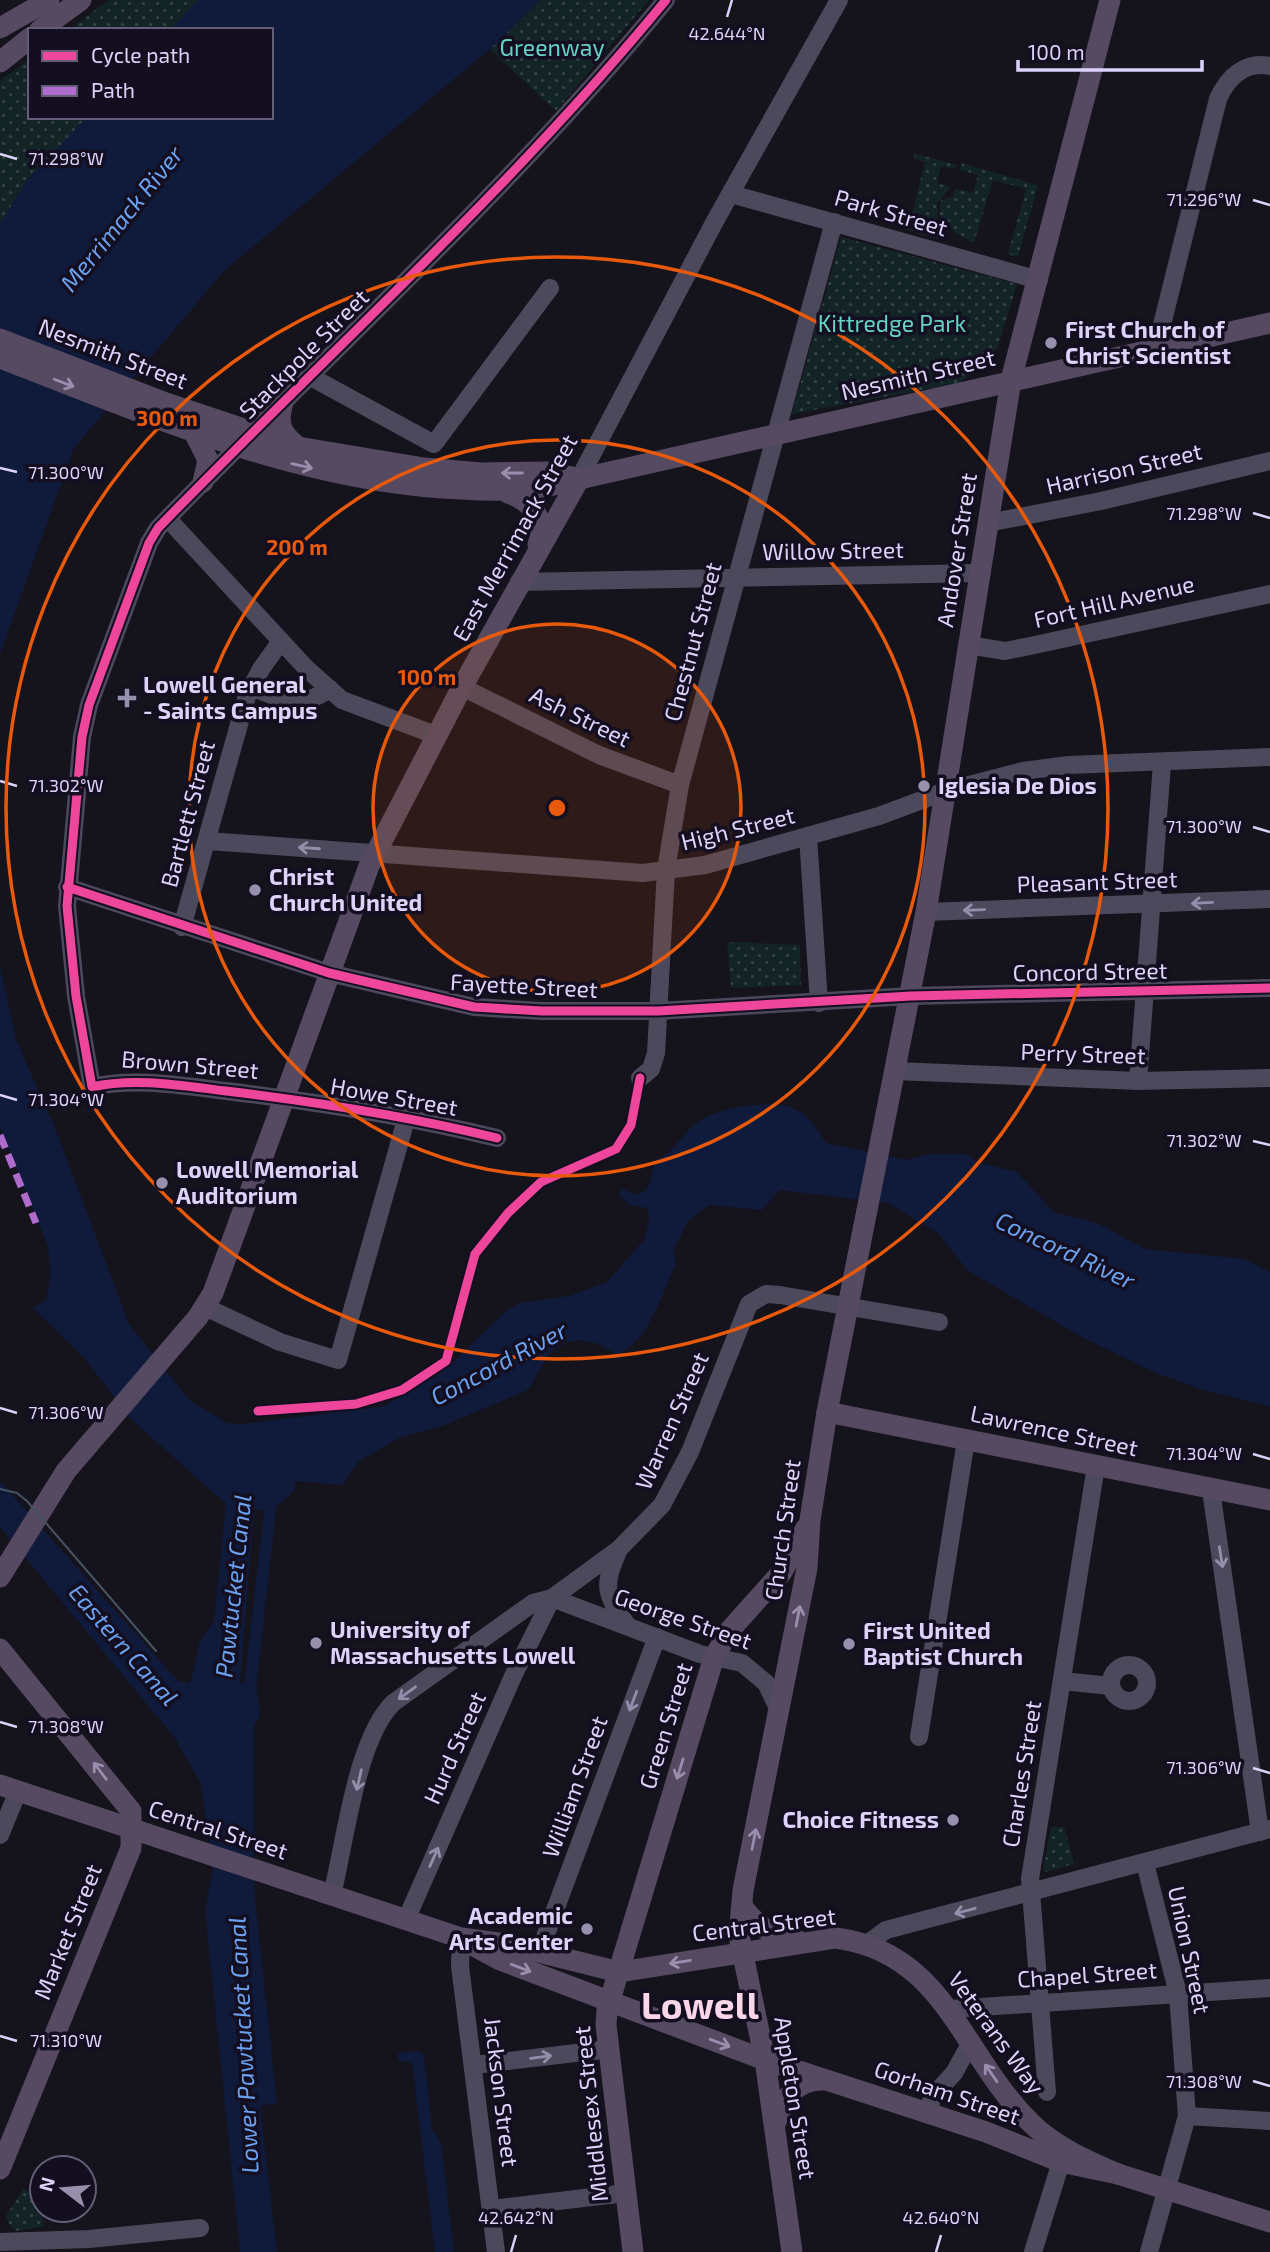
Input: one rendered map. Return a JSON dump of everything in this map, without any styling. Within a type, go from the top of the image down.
[{"type":"main road","points":[[0,13],[22,0]]},
{"type":"main road","points":[[0,28],[49,0]]},
{"type":"main road","points":[[43,28],[81,0]]},
{"type":"main road","name":"Andover Street","points":[[886,1115],[926,912],[1011,380],[1110,0]]},
{"type":"main road","points":[[0,62],[28,40]]},
{"type":"main road","name":"Nesmith Street","points":[[0,358],[244,440],[289,463],[356,478],[422,486],[502,491],[544,489],[1011,380],[1049,374],[1270,323]]},
{"type":"main road","name":"Nesmith Street","points":[[0,340],[160,410],[194,432],[424,468],[481,473],[547,472],[579,479]]},
{"type":"main road","points":[[283,402],[279,416],[281,432],[297,446]]},
{"type":"main road","points":[[194,432],[208,460],[203,482]]},
{"type":"main road","name":"East Merrimack Street","points":[[0,1577],[66,1471],[205,1307],[222,1272],[360,887],[462,687],[579,479]]},
{"type":"main road","points":[[502,491],[527,502],[535,510],[540,530],[534,557]]},
{"type":"main road","name":"Church Street","points":[[742,1952],[739,1936],[742,1906],[807,1568],[810,1520],[827,1412],[886,1115]]},
{"type":"main road","name":"Lawrence Street","points":[[827,1412],[1270,1500]]},
{"type":"main road","name":"Green Street","points":[[618,1972],[715,1657],[730,1630],[782,1572],[810,1520]]},
{"type":"main road","points":[[0,1649],[131,1811],[131,1829]]},
{"type":"main road","name":"Central Street","points":[[9,1788],[461,1938],[618,1972],[836,1938],[867,1944]]},
{"type":"main road","name":"Market Street","points":[[2,2161],[131,1848],[131,1829]]},
{"type":"main road","points":[[742,1906],[754,1923],[764,1931],[805,1942]]},
{"type":"main road","name":"Central Street","points":[[461,1938],[492,1957],[610,2001]]},
{"type":"main road","name":"Veterans Way","points":[[867,1944],[919,1974],[950,2009],[970,2044],[1010,2100],[1049,2138],[1118,2174]]},
{"type":"main road","name":"Appleton Street","points":[[742,1952],[765,2060],[792,2252]]},
{"type":"main road","name":"Middlesex Street","points":[[618,1972],[606,2019],[634,2252]]},
{"type":"main road","name":"Gorham Street","points":[[610,2001],[765,2060],[986,2132],[1061,2162],[1118,2174],[1270,2222]]},
{"type":"main road","points":[[775,2126],[786,2098],[795,2088],[805,2081],[825,2080]]},
{"type":"main road","points":[[986,2132],[995,2130],[1008,2118],[1010,2100]]},
{"type":"street","name":"Stackpole Street","points":[[92,1087],[69,948],[67,887],[84,721],[149,543],[168,519],[244,440],[528,160],[666,0]]},
{"type":"street","name":"East Merrimack Street","points":[[579,479],[731,194],[839,0]]},
{"type":"street","points":[[1156,349],[1218,99],[1223,87],[1241,69],[1270,66]]},
{"type":"street","name":"Park Street","points":[[731,194],[1039,280]]},
{"type":"street","name":"Chestnut Street","points":[[640,1078],[650,1069],[656,1053],[666,870],[680,785],[834,222]]},
{"type":"street","points":[[310,377],[434,444],[550,288]]},
{"type":"street","name":"Harrison Street","points":[[988,523],[1101,501],[1270,461]]},
{"type":"street","points":[[168,519],[330,690],[357,707],[438,736]]},
{"type":"street","name":"Willow Street","points":[[519,582],[979,573]]},
{"type":"street","name":"Fort Hill Avenue","points":[[968,645],[1005,650],[1270,594]]},
{"type":"street","name":"Bartlett Street","points":[[182,927],[250,687],[281,640]]},
{"type":"street","points":[[250,687],[300,704],[312,701],[330,690]]},
{"type":"street","name":"Ash Street","points":[[462,687],[599,755],[680,785]]},
{"type":"street","name":"High Street","points":[[208,841],[592,871],[666,870],[705,865],[879,816],[946,791],[1042,768],[1270,757]]},
{"type":"street","points":[[1138,1081],[1162,764]]},
{"type":"street","points":[[808,836],[819,1003]]},
{"type":"street","name":"Fayette Street","points":[[67,887],[182,927],[329,973],[474,1007],[542,1011],[658,1011],[911,996]]},
{"type":"street","name":"Pleasant Street","points":[[926,912],[1270,899]]},
{"type":"street","name":"Concord Street","points":[[911,996],[1270,988]]},
{"type":"street","name":"Perry Street","points":[[895,1071],[1138,1081],[1270,1078]]},
{"type":"street","name":"Brown Street","points":[[92,1087],[132,1083],[284,1098]]},
{"type":"street","name":"Howe Street","points":[[284,1098],[407,1116],[497,1138]]},
{"type":"street","points":[[205,1307],[280,1342],[338,1360],[407,1116]]},
{"type":"street","name":"Warren Street","points":[[332,1895],[365,1755],[381,1716],[393,1703],[533,1603],[552,1598],[619,1549],[655,1514],[677,1480],[749,1304],[766,1294],[849,1305],[939,1322]]},
{"type":"street","points":[[919,1737],[966,1440]]},
{"type":"street","name":"Charles Street","points":[[1048,2092],[1030,1879],[1096,1466]]},
{"type":"street","points":[[1211,1490],[1265,1830]]},
{"type":"street","points":[[619,1549],[606,1585],[612,1605],[627,1625]]},
{"type":"street","name":"George Street","points":[[552,1598],[715,1657],[742,1663],[766,1683],[778,1708]]},
{"type":"street","name":"Hurd Street","points":[[406,1920],[514,1674],[552,1598]]},
{"type":"street","name":"William Street","points":[[539,1953],[657,1637]]},
{"type":"street","points":[[1062,1681],[1111,1686]]},
{"type":"street","points":[[0,1835],[9,1788]]},
{"type":"street","name":"Central Street","points":[[867,1944],[886,1930],[1265,1830]]},
{"type":"street","name":"Union Street","points":[[1146,1863],[1178,1994],[1187,2116],[1149,2252]]},
{"type":"street","name":"Jackson Street","points":[[461,1938],[460,1966],[496,2252]]},
{"type":"street","name":"Chapel Street","points":[[950,2009],[1270,1988]]},
{"type":"street","points":[[929,2113],[932,2097],[954,2073],[970,2044]]},
{"type":"street","points":[[474,2065],[609,2049]]},
{"type":"street","points":[[1187,2116],[1270,2121]]},
{"type":"street","points":[[1033,2252],[1061,2162]]},
{"type":"street","points":[[491,2209],[626,2193]]},
{"type":"street","points":[[0,2242],[89,2239],[200,2228]]},
{"type":"green space","points":[[109,0],[219,0],[188,28],[72,28]]},
{"type":"green space","name":"Greenway","points":[[541,0],[649,0],[556,111],[490,49]]},
{"type":"green space","points":[[28,60],[28,119],[98,119],[0,244],[0,80]]},
{"type":"green space","points":[[913,153],[957,165],[956,169],[941,166],[937,183],[951,187],[937,203],[938,218],[926,225],[909,226],[925,162],[915,159]]},
{"type":"green space","points":[[962,163],[1038,185],[1018,257],[1008,254],[1026,189],[993,180],[974,243],[956,233],[940,215],[940,201],[953,196],[955,188],[973,193],[978,175],[960,170]]},
{"type":"green space","points":[[940,219],[943,223],[938,239],[903,229],[924,228]]},
{"type":"green space","name":"Kittredge Park","points":[[841,237],[1017,284],[998,347],[982,365],[959,383],[792,414]]},
{"type":"green space","points":[[727,942],[800,945],[801,985],[731,988]]},
{"type":"green space","points":[[1051,1827],[1064,1827],[1074,1864],[1046,1872],[1043,1870]]},
{"type":"green space","points":[[23,2189],[28,2191],[28,2224],[44,2226],[17,2231],[9,2225],[6,2216]]},
{"type":"water","name":"Merrimack River","points":[[198,0],[541,0],[490,49],[225,270],[74,448],[0,654],[0,224],[26,181],[85,119],[273,119],[273,28],[172,28]]},
{"type":"water","points":[[0,966],[16,1040],[55,1128],[129,1324],[189,1400],[227,1423],[241,1424],[385,1406],[448,1367],[506,1311],[519,1303],[569,1296],[607,1282],[644,1240],[650,1217],[647,1208],[630,1205],[619,1195],[622,1188],[634,1195],[647,1190],[656,1160],[667,1154],[695,1124],[717,1113],[761,1104],[789,1107],[799,1111],[811,1121],[826,1143],[906,1160],[928,1154],[965,1154],[980,1163],[1017,1172],[1054,1212],[1097,1223],[1145,1249],[1244,1259],[1270,1272],[1270,1406],[1203,1390],[1156,1373],[1082,1337],[968,1271],[938,1233],[888,1203],[780,1190],[762,1210],[709,1205],[688,1221],[673,1252],[676,1263],[660,1302],[646,1328],[628,1349],[617,1355],[599,1344],[582,1340],[567,1342],[550,1352],[528,1390],[445,1425],[399,1438],[358,1462],[343,1485],[295,1481],[294,1491],[273,1510],[254,1510],[240,1682],[257,1684],[260,1710],[254,1726],[254,1889],[277,2103],[260,2106],[277,2252],[240,2252],[205,1910],[213,1869],[201,1784],[175,1738],[0,1527],[0,1481],[178,1681],[189,1683],[199,1643],[214,1621],[226,1504],[132,1420],[84,1358],[33,1308],[46,1300],[51,1274],[48,1247],[0,1127]]},
{"type":"water","points":[[416,2051],[424,2054],[432,2129],[441,2142],[454,2252],[435,2252],[412,2063],[398,2060],[398,2053]]},
{"type":"waterway","name":"Pawtucket Canal","points":[[244,1696],[250,1688],[272,1493]]},
{"type":"tram line","points":[[0,1489],[17,1493],[27,1501],[156,1651]]},
{"type":"marked path","points":[[0,1135],[36,1223]]},
{"type":"cycle path","points":[[497,1138],[396,1116],[260,1095],[159,1083],[92,1087],[76,996],[67,906],[82,737],[89,705],[149,543],[158,528],[482,204],[607,70],[666,0]]},
{"type":"cycle path","points":[[67,887],[329,973],[474,1007],[542,1011],[658,1011],[911,996],[1270,988]]},
{"type":"cycle path","points":[[258,1411],[356,1404],[402,1390],[446,1361],[475,1254],[508,1213],[541,1182],[616,1149],[631,1125],[640,1078]]},
{"type":"place","name":"First Church of Christ Scientist","points":[[1051,343]]},
{"type":"place","name":"Lowell General - Saints Campus","points":[[127,698]]},
{"type":"place","name":"Iglesia De Dios","points":[[924,786]]},
{"type":"place","name":"Christ Church United","points":[[255,890]]},
{"type":"place","name":"Lowell Memorial Auditorium","points":[[162,1183]]},
{"type":"place","name":"University of Massachusetts Lowell","points":[[316,1643]]},
{"type":"place","name":"First United Baptist Church","points":[[849,1644]]},
{"type":"place","name":"Choice Fitness","points":[[953,1820]]},
{"type":"place","name":"Academic Arts Center","points":[[587,1929]]},
{"type":"district","name":"Lowell","points":[[700,2006]]},
{"type":"water label","name":"Concord River","points":[[1065,1251]]},
{"type":"water label","name":"Concord River","points":[[499,1364]]},
{"type":"water label","name":"Eastern Canal","points":[[123,1645]]},
{"type":"water label","name":"Lower Pawtucket Canal","points":[[244,2045]]}]
